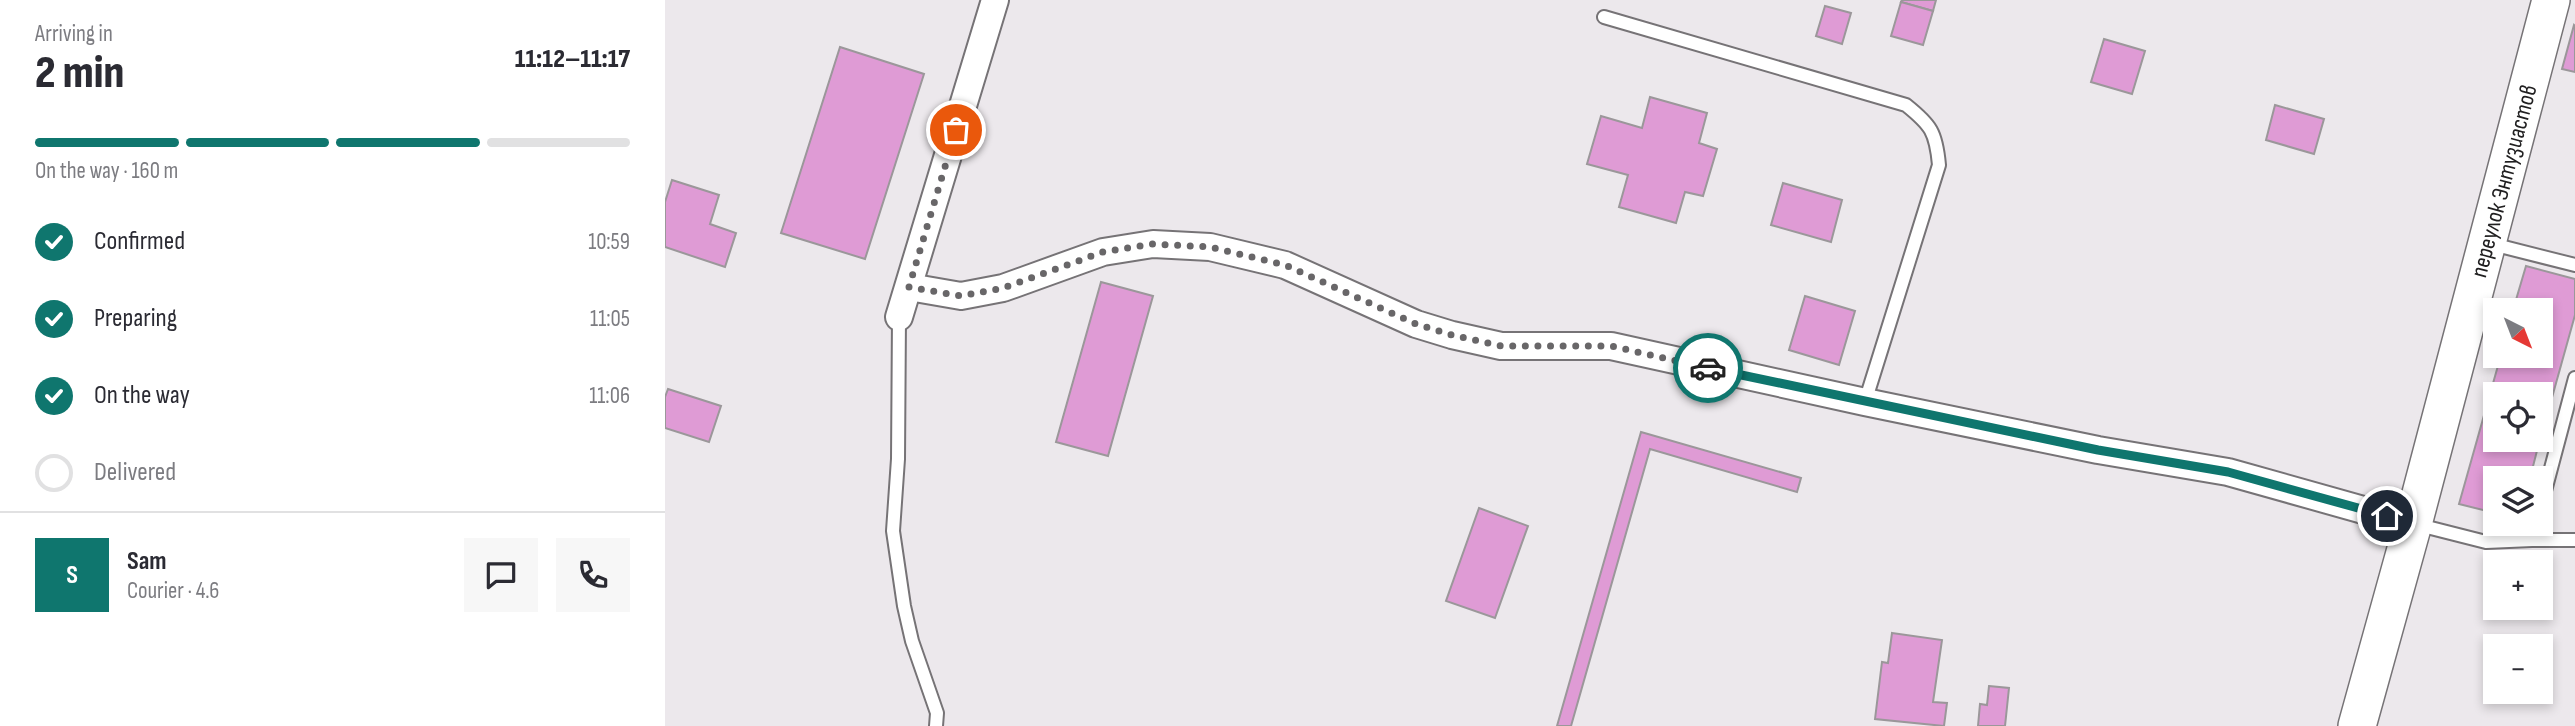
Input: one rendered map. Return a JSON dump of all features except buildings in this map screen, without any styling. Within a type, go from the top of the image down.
[{"type":"main road","name":"переулок Энтузиастов","points":[[2357,726],[2551,0]]},
{"type":"street","points":[[899,317],[995,0]]},
{"type":"street","points":[[909,287],[961,296],[1003,288],[1103,252],[1153,244],[1210,247],[1285,265],[1416,324],[1452,335],[1501,346],[1611,346],[2098,450],[2228,472],[2413,524]]},
{"type":"lane","points":[[1604,17],[1906,105],[1923,119],[1937,139],[1939,165],[1865,402]]},
{"type":"lane","points":[[2488,243],[2575,265]]},
{"type":"lane","points":[[899,317],[898,459],[893,531],[904,606],[912,641],[937,713],[936,726]]},
{"type":"lane","points":[[2552,466],[2575,378]]},
{"type":"lane","points":[[2413,524],[2486,542],[2575,540]]},
{"type":"lane","points":[[2532,540],[2533,536]]},
{"type":"way so far","points":[[956,130],[909,287],[961,296],[1003,288],[1103,252],[1153,244],[1210,247],[1285,265],[1416,324],[1452,335],[1501,346],[1611,346],[1708,368]]},
{"type":"route","points":[[1708,368],[2098,450],[2228,472],[2387,516]]}]
